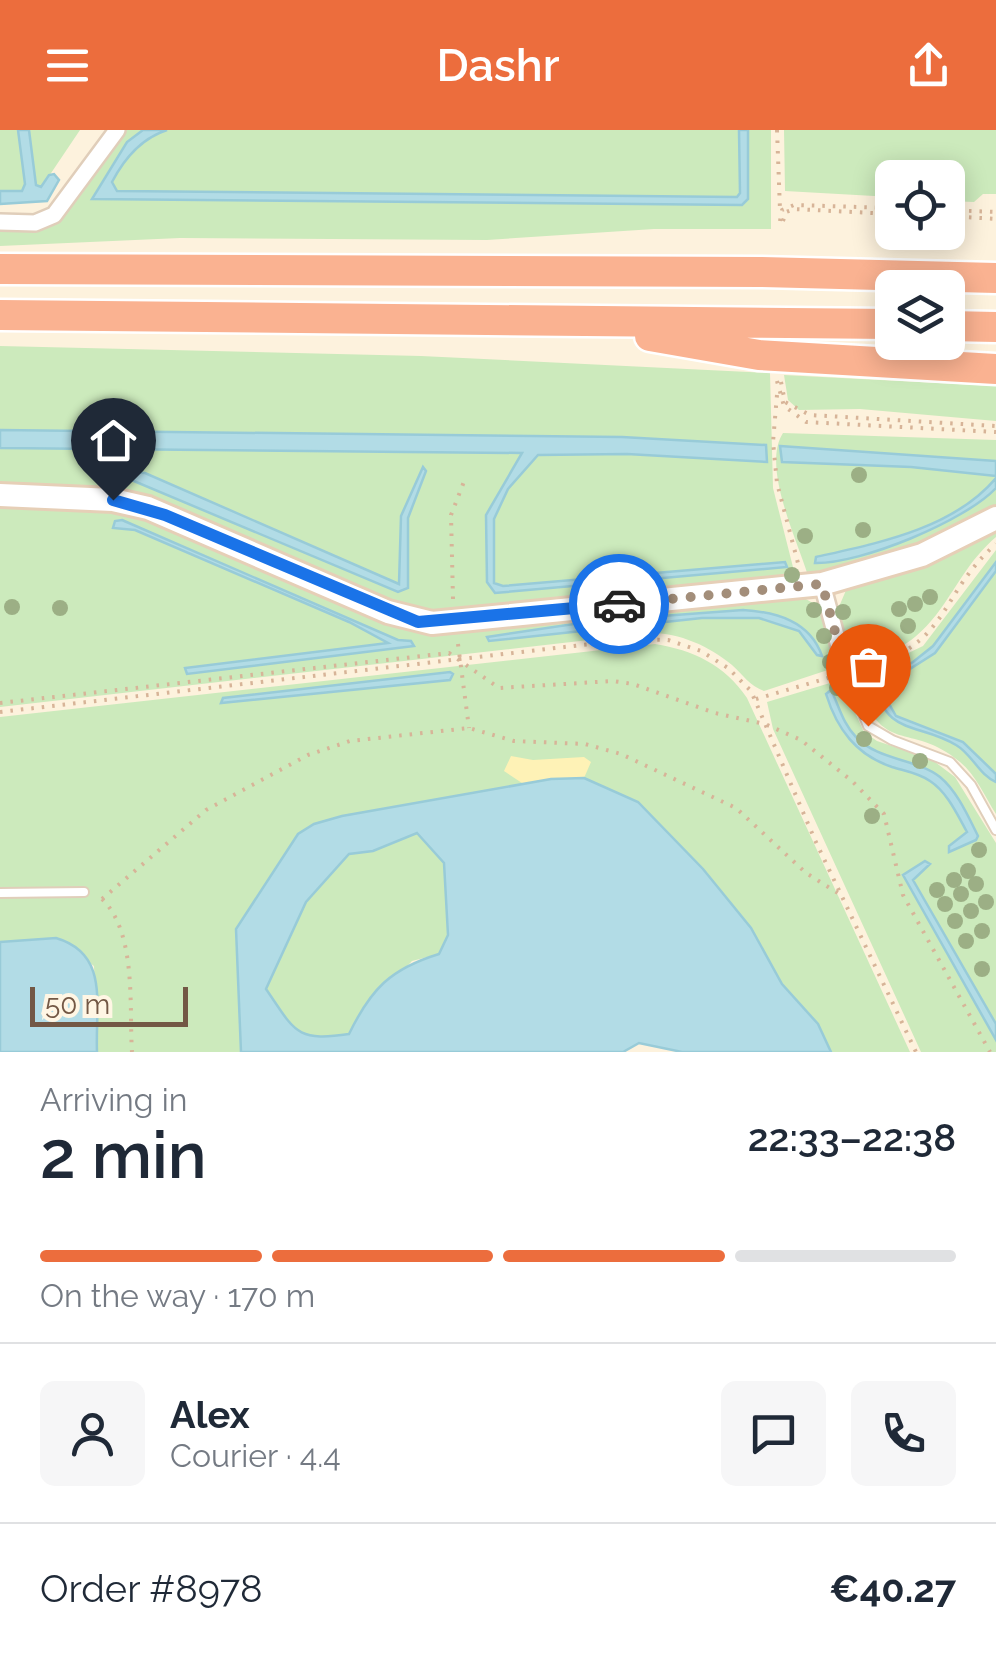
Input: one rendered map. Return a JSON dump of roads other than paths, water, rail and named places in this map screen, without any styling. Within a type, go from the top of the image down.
[{"type":"highway","points":[[0,269],[740,272],[996,278]]},
{"type":"highway","points":[[0,315],[875,324]]},
{"type":"highway","points":[[563,320],[759,355],[996,369]]},
{"type":"highway","points":[[965,326],[996,327]]},
{"type":"street","points":[[0,222],[35,223],[54,215],[118,130]]},
{"type":"street","points":[[0,495],[130,503],[404,618],[432,623],[813,585],[922,555],[996,518]]},
{"type":"street","points":[[813,585],[846,672]]},
{"type":"lane","points":[[846,672],[868,726],[892,740],[950,762],[971,785],[996,830]]},
{"type":"lane","points":[[0,894],[84,892]]},
{"type":"water","points":[[18,130],[29,130],[36,185],[41,187],[49,175],[54,174],[59,180],[47,201],[0,204],[0,191],[22,191],[25,184]]},
{"type":"water","points":[[143,130],[167,130],[150,138],[128,158],[112,182],[117,191],[737,197],[739,130],[748,130],[748,199],[742,205],[92,199],[127,142]]},
{"type":"water","points":[[0,430],[622,437],[766,445],[767,462],[627,454],[538,455],[508,489],[494,519],[494,583],[503,586],[785,562],[787,567],[495,593],[487,582],[486,515],[522,453],[0,448]]},
{"type":"water","points":[[780,446],[996,461],[996,476],[911,467],[782,462]]},
{"type":"water","points":[[423,467],[426,471],[408,518],[408,588],[398,592],[129,479],[131,472],[145,473],[399,584],[401,516]]},
{"type":"water","points":[[996,478],[996,488],[981,501],[937,526],[858,556],[815,563],[816,557],[889,539],[936,522],[958,510]]},
{"type":"water","points":[[122,520],[398,640],[411,641],[414,646],[187,674],[185,668],[388,643],[349,622],[135,530],[113,528],[115,521]]},
{"type":"water","points":[[996,562],[996,571],[935,653],[880,688],[896,716],[963,742],[996,774],[996,782],[956,745],[895,720],[879,700],[874,682],[913,662],[933,646]]},
{"type":"water","points":[[743,610],[790,621],[809,634],[822,656],[817,655],[799,631],[759,618],[702,618],[489,641],[487,637],[594,621]]},
{"type":"water","points":[[450,672],[450,680],[221,703],[223,698]]},
{"type":"water","points":[[831,690],[848,726],[865,745],[920,766],[946,783],[966,812],[978,836],[976,840],[949,852],[949,846],[967,832],[947,797],[926,778],[879,762],[858,748],[836,718],[826,694]]},
{"type":"water","points":[[584,778],[638,802],[703,869],[751,928],[782,984],[818,1024],[831,1052],[682,1052],[639,1043],[623,1052],[241,1052],[236,929],[298,834],[314,824],[342,816],[551,779]],"holes":[[[417,833],[444,863],[448,935],[439,954],[407,966],[384,983],[365,1005],[349,1034],[317,1036],[291,1024],[266,989],[306,902],[349,854],[373,851]]]},
{"type":"water","points":[[925,861],[930,864],[913,880],[996,1024],[996,1040],[903,875]]},
{"type":"water","points":[[56,938],[85,956],[92,969],[97,999],[97,1052],[0,1052],[0,942]]}]
